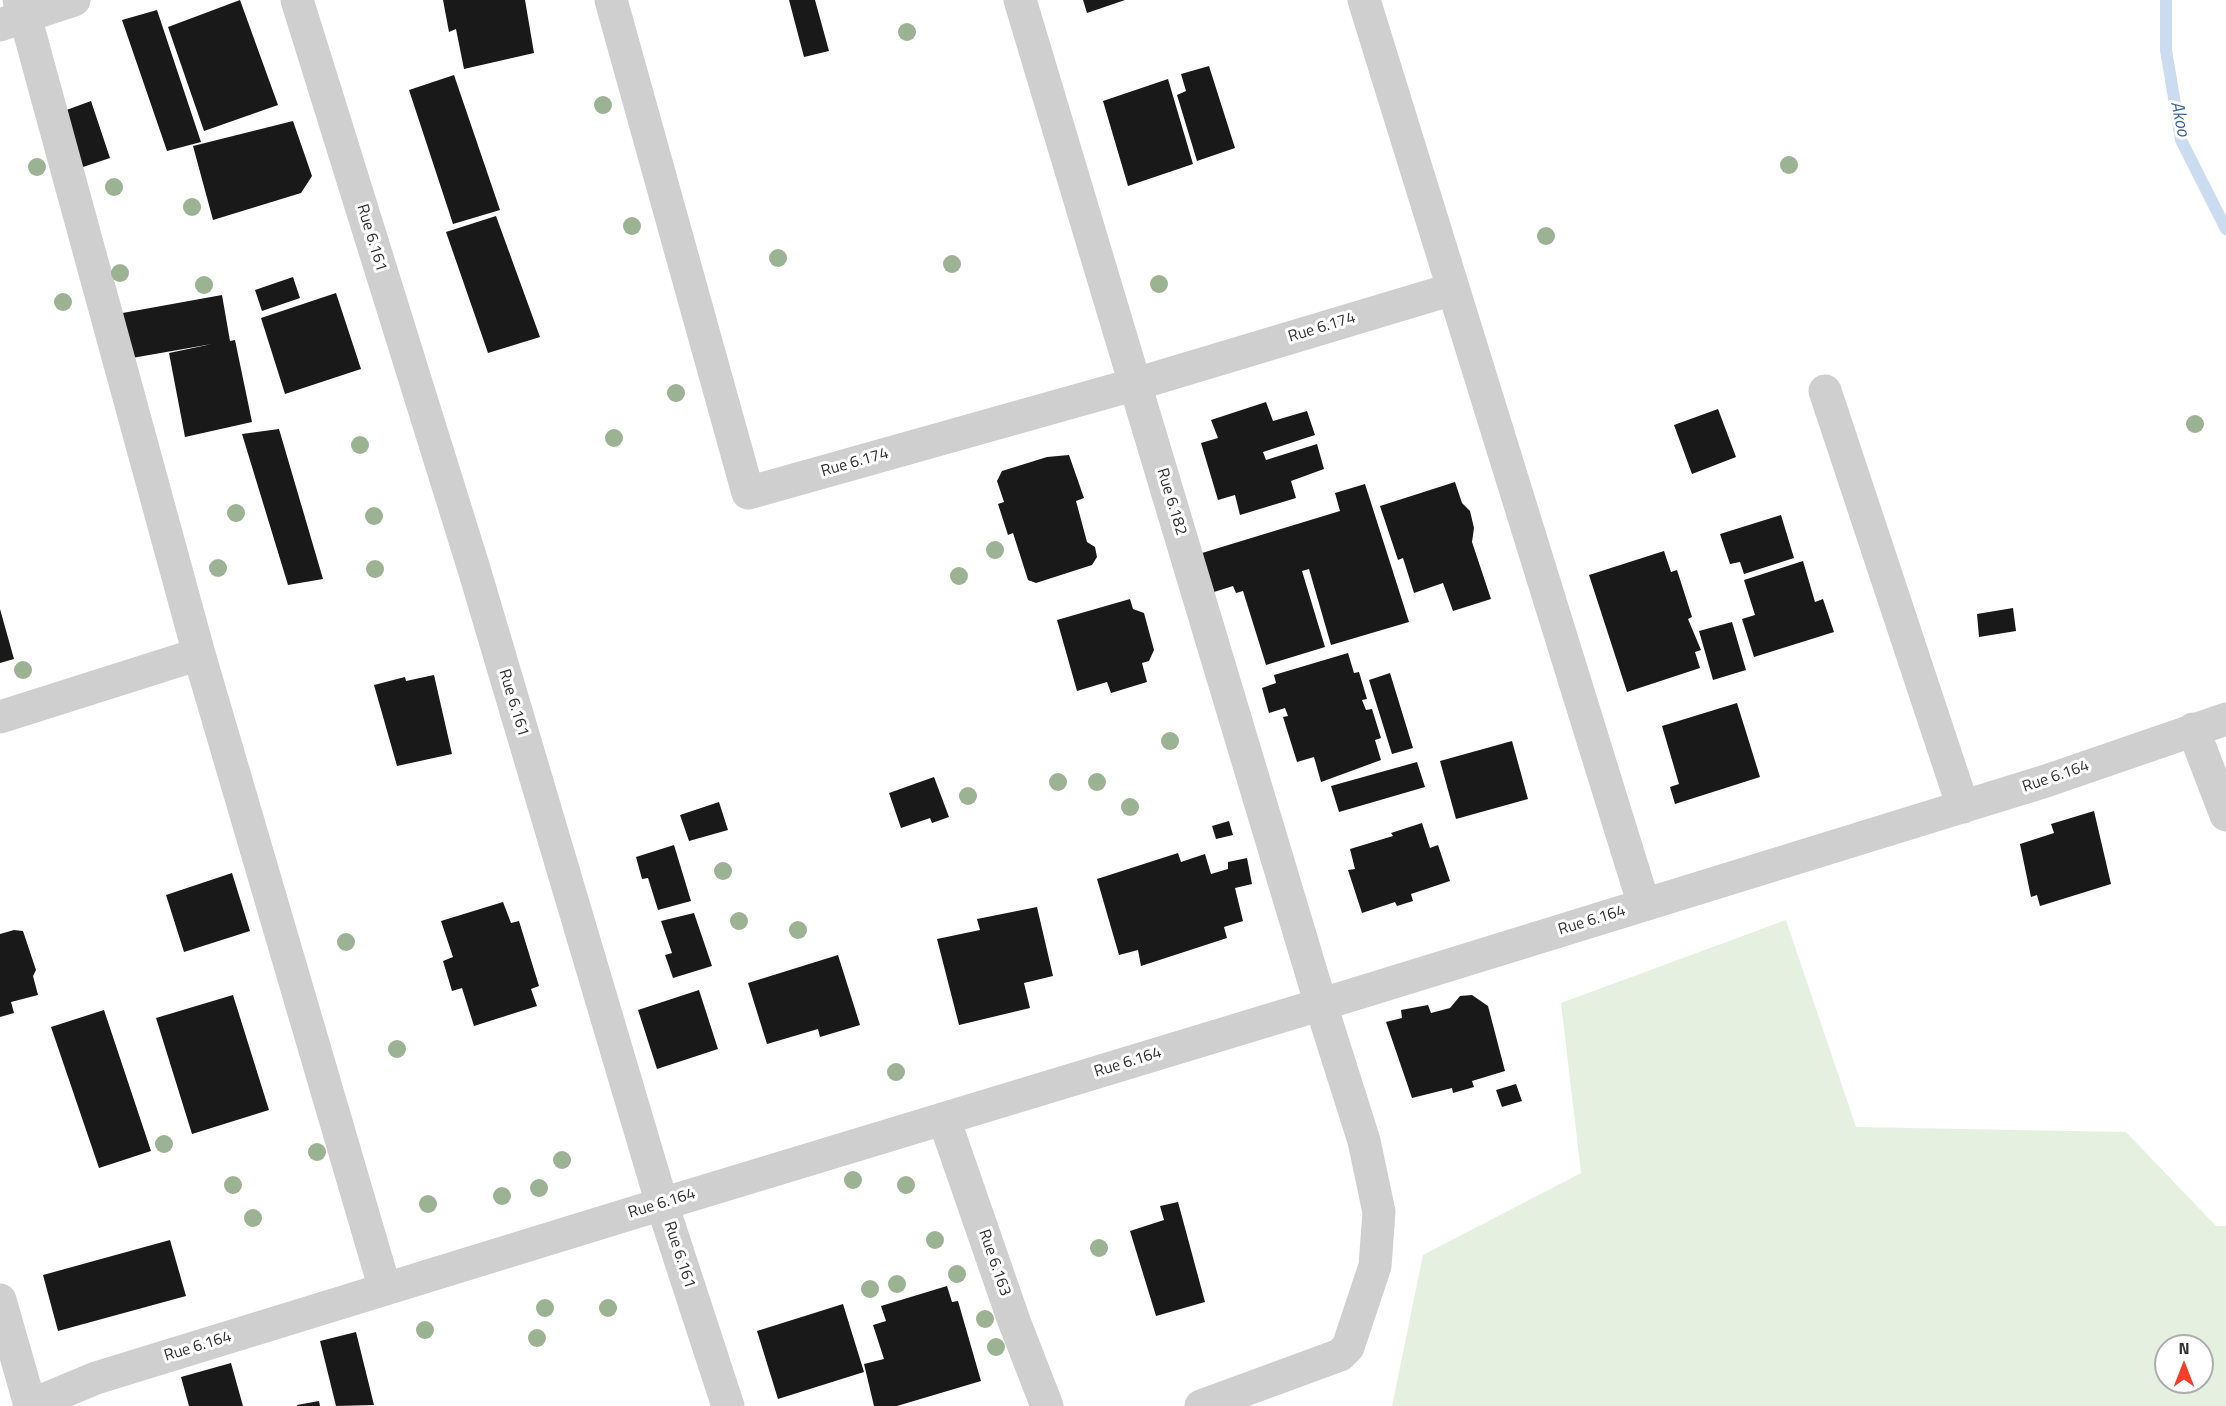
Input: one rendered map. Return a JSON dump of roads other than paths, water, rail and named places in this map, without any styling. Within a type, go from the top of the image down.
[{"type":"street","points":[[74,0],[15,14],[385,1289]]},
{"type":"street","name":"Rue 6.161","points":[[297,0],[474,569],[662,1204],[728,1406]]},
{"type":"street","name":"Rue 6.174","points":[[611,0],[748,493],[1136,384],[1454,289]]},
{"type":"street","name":"Rue 6.182","points":[[1020,0],[1321,1005],[1364,1141],[1379,1212],[1375,1266],[1352,1339],[1340,1355],[1202,1406]]},
{"type":"street","points":[[1364,0],[1644,905]]},
{"type":"street","points":[[1825,391],[1963,807]]},
{"type":"street","points":[[0,717],[199,654]]},
{"type":"street","name":"Rue 6.164","points":[[30,1406],[96,1378],[1963,807],[2226,719]]},
{"type":"street","points":[[2193,729],[2226,815]]},
{"type":"street","name":"Rue 6.163","points":[[944,1119],[1014,1321],[1047,1406]]},
{"type":"street","points":[[0,1300],[30,1406]]},
{"type":"waterway","name":"Akoo","points":[[2166,0],[2166,50],[2181,140],[2226,229]]}]
